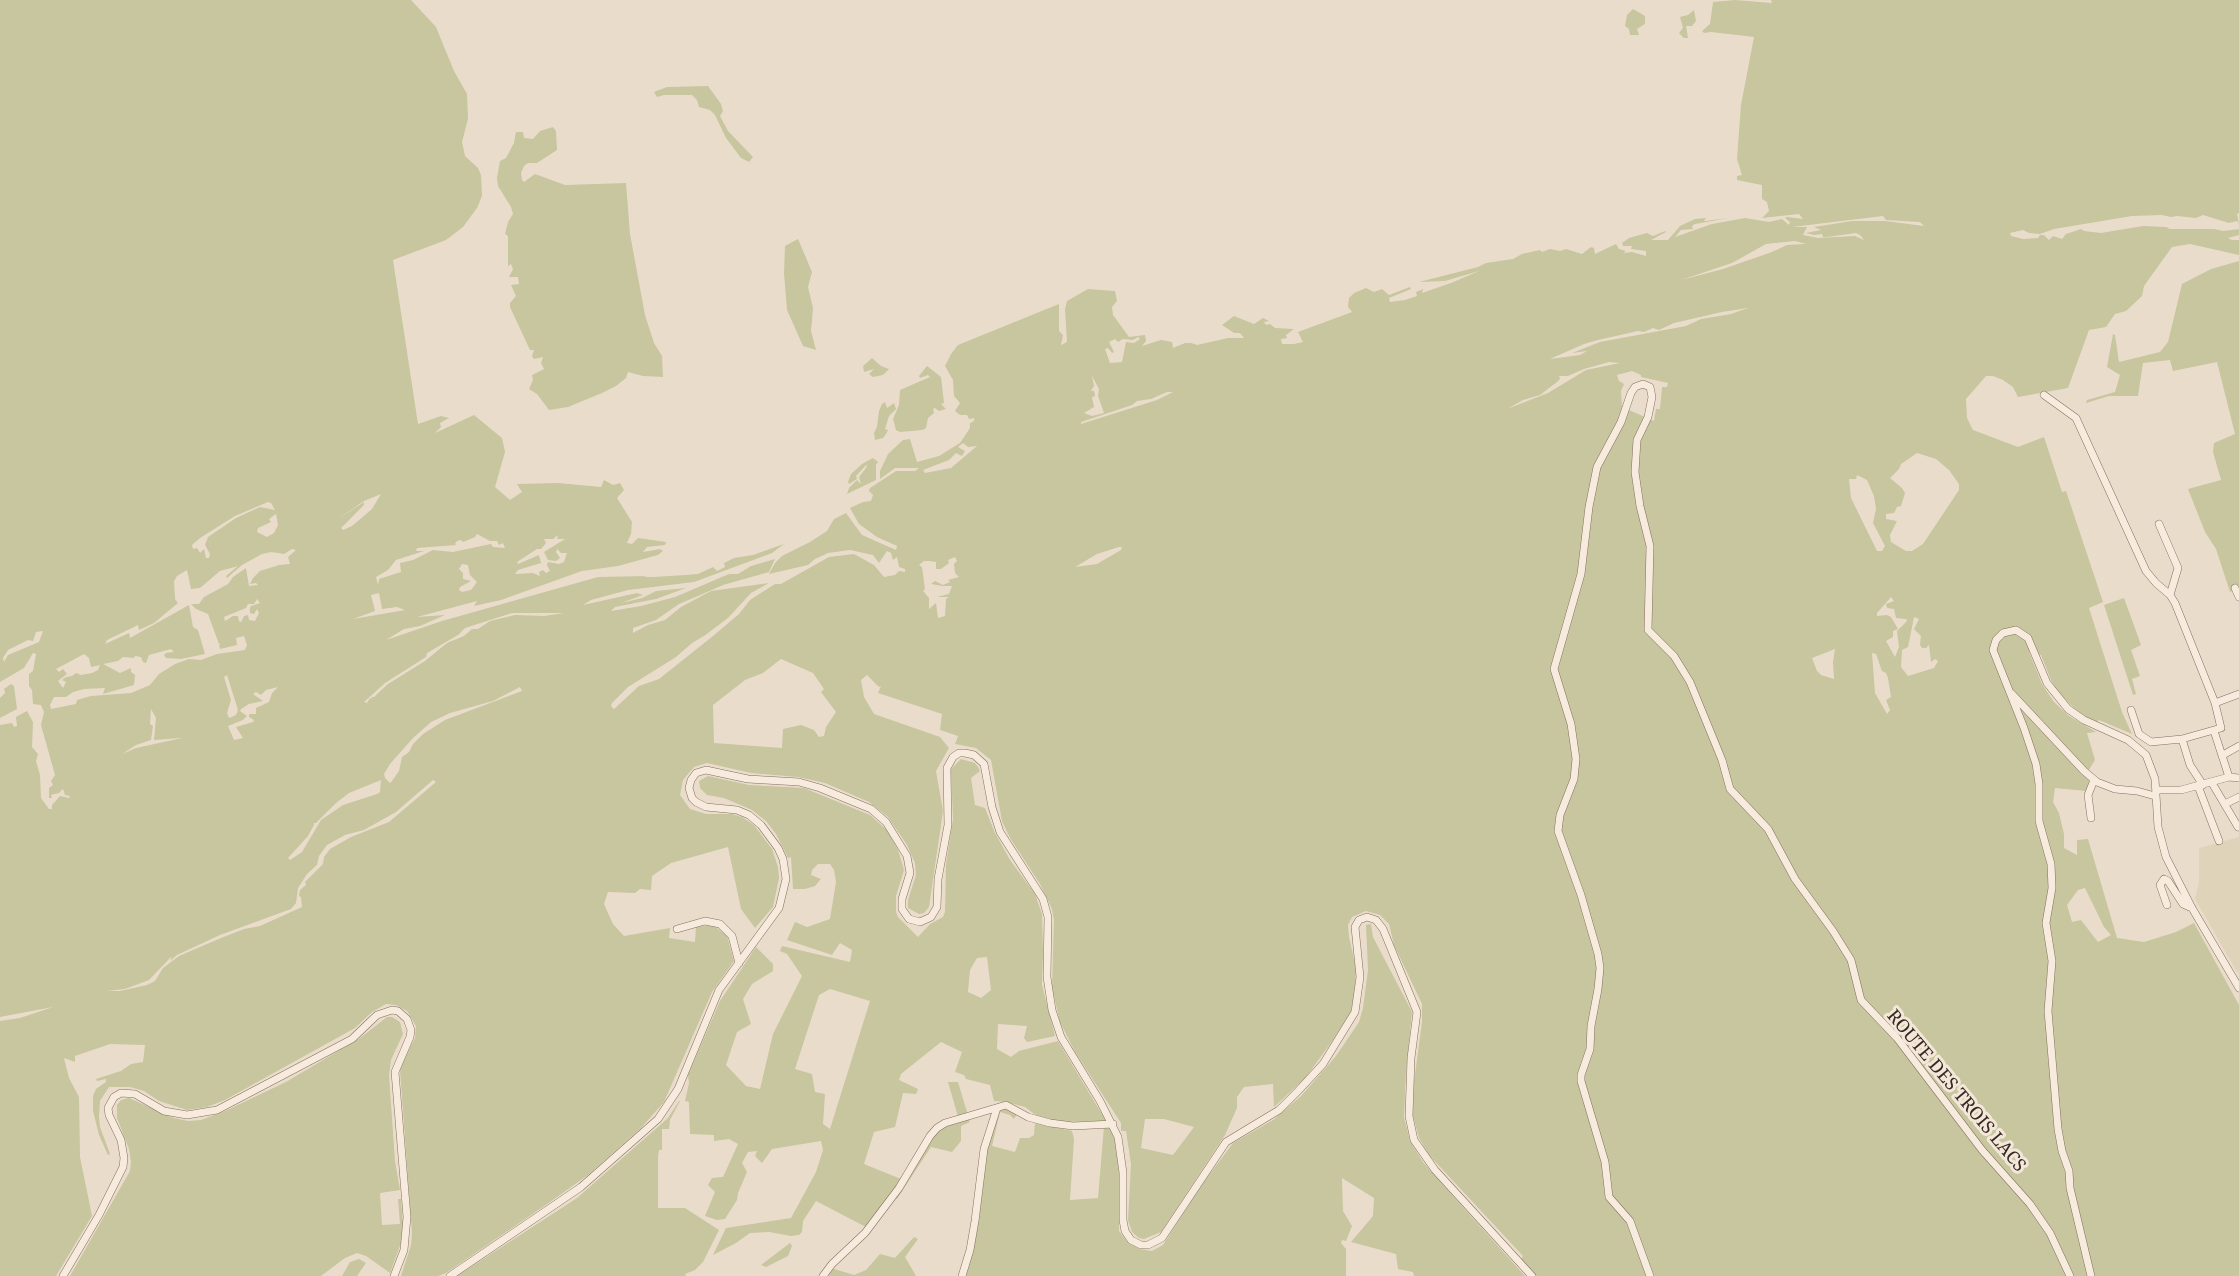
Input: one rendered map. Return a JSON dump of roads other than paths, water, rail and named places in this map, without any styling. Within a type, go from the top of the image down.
[{"type":"street","name":"ROUTE DES TROIS LACS","points":[[1650,1276],[1630,1221],[1609,1197],[1605,1162],[1581,1081],[1590,1049],[1591,1026],[1600,968],[1581,895],[1557,831],[1560,815],[1574,779],[1576,759],[1571,724],[1554,669],[1581,574],[1594,476],[1621,422],[1631,393],[1635,387],[1643,384],[1651,390],[1652,397],[1648,417],[1637,440],[1635,472],[1640,506],[1650,546],[1649,631],[1674,656],[1690,681],[1722,760],[1730,789],[1768,829],[1799,885],[1851,960],[1861,1000],[1897,1038],[1982,1150],[2030,1204],[2055,1243],[2070,1276]]},
{"type":"street","points":[[2044,394],[2076,418],[2146,572],[2170,595],[2188,634],[2222,724],[2221,728],[2214,731],[2182,739],[2151,742],[2139,734],[2131,710]]},
{"type":"street","points":[[2159,524],[2178,568],[2170,595]]},
{"type":"street","points":[[2235,588],[2239,597]]},
{"type":"street","points":[[2091,1276],[2070,1188],[2069,1171],[2061,1151],[2057,1118],[2048,1011],[2052,961],[2046,923],[2052,888],[2051,864],[2039,821],[2039,784],[2036,764],[1995,658],[1993,646],[2000,634],[2014,630],[2022,632],[2030,640],[2047,683],[2063,704],[2084,720],[2135,744],[2146,755],[2151,766],[2156,793],[2161,843],[2192,908],[2239,988]]},
{"type":"street","points":[[2008,690],[2094,780],[2115,789],[2156,793],[2201,786],[2229,777],[2239,778]]},
{"type":"street","points":[[2215,703],[2239,694]]},
{"type":"street","points":[[2214,731],[2229,777]]},
{"type":"street","points":[[2182,739],[2190,765],[2201,786],[2219,841]]},
{"type":"street","points":[[2223,755],[2239,746]]},
{"type":"street","points":[[450,1276],[575,1192],[652,1125],[674,1097],[714,1001],[779,908],[786,879],[783,859],[771,837],[754,818],[737,810],[706,807],[696,802],[689,788],[696,773],[706,770],[748,779],[799,782],[871,809],[886,822],[907,856],[910,873],[902,899],[902,909],[909,919],[920,922],[931,917],[937,907],[938,879],[948,825],[946,768],[950,760],[959,753],[974,755],[986,768],[990,803],[1000,832],[1038,889],[1046,908],[1047,985],[1056,1026],[1113,1124],[1122,1158],[1125,1231],[1131,1240],[1137,1244],[1152,1244],[1167,1232],[1226,1142],[1269,1117],[1287,1103],[1323,1064],[1355,1012],[1360,991],[1355,927],[1359,920],[1367,917],[1376,920],[1383,929],[1417,1012],[1411,1058],[1409,1106],[1410,1127],[1414,1140],[1435,1170],[1532,1276]]},
{"type":"street","points":[[2091,818],[2089,793],[2094,780]]},
{"type":"street","points":[[2212,783],[2238,827]]},
{"type":"street","points":[[2225,804],[2239,797]]},
{"type":"street","points":[[2168,905],[2160,885],[2164,879],[2168,881],[2183,904],[2192,908]]},
{"type":"street","points":[[677,929],[705,921],[720,924],[732,936],[739,963]]},
{"type":"street","points":[[63,1276],[122,1170],[123,1144],[109,1114],[110,1104],[114,1097],[121,1094],[135,1094],[165,1111],[187,1115],[217,1110],[352,1039],[377,1015],[392,1010],[403,1014],[410,1022],[411,1030],[395,1072],[407,1225],[404,1250],[393,1276]]},
{"type":"street","points":[[823,1276],[832,1264],[865,1233],[899,1188],[933,1131],[945,1123],[1009,1106],[1028,1117],[1058,1124],[1113,1124]]},
{"type":"street","points":[[962,1276],[970,1250],[984,1149],[997,1108]]}]
